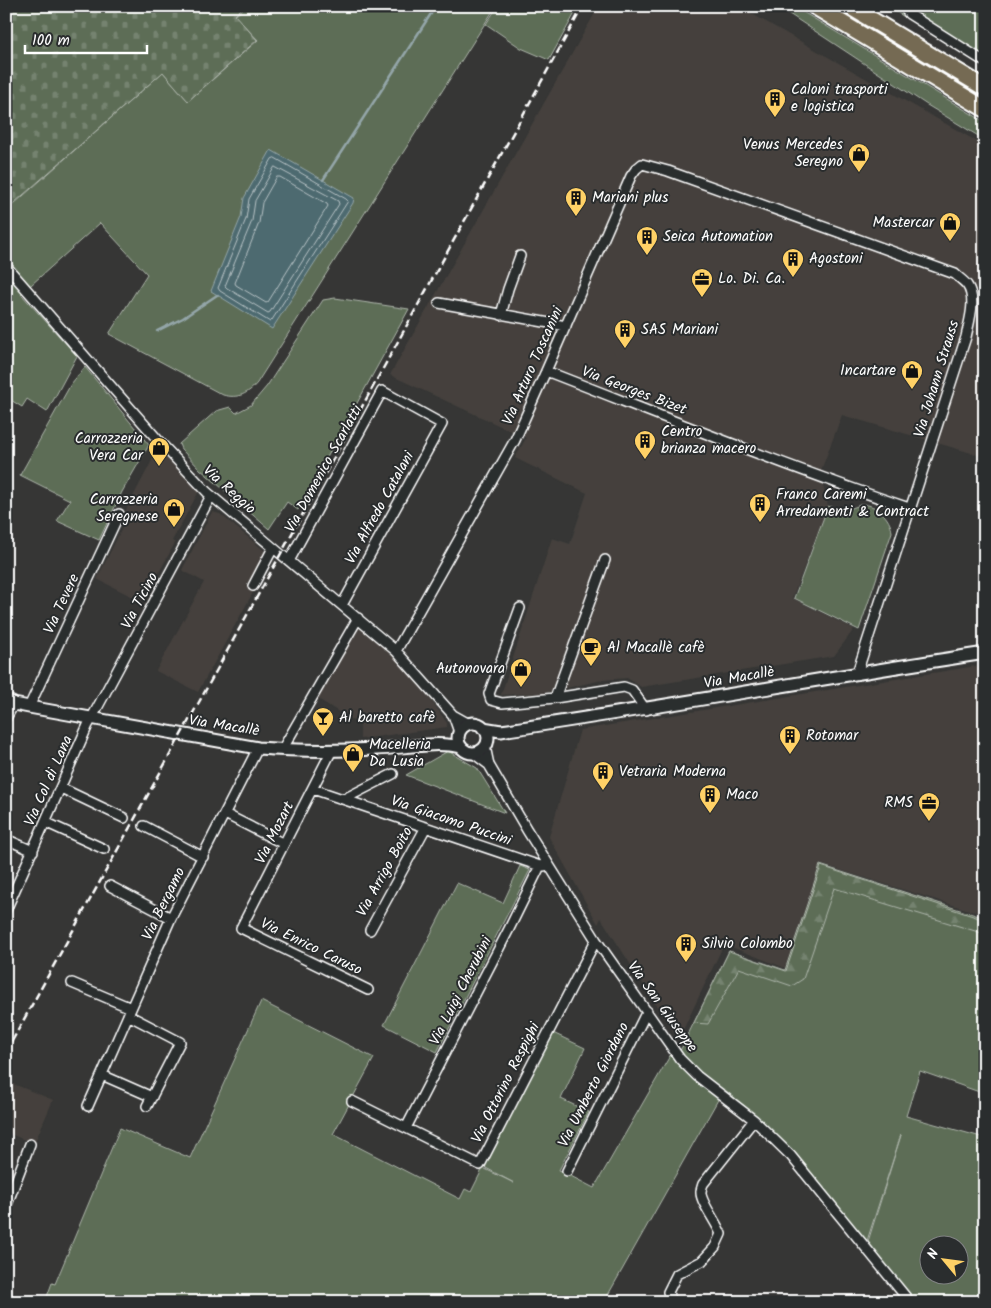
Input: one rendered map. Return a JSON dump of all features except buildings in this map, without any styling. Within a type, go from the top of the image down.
[{"type":"highway","points":[[814,6],[985,109]]},
{"type":"highway","points":[[850,6],[985,88]]},
{"type":"street","points":[[903,6],[909,14],[985,62]]},
{"type":"street","name":"Via Arturo Toscanini","points":[[396,650],[515,440],[636,168],[642,164],[668,170],[723,190]]},
{"type":"street","name":"Via Johann Strauss","points":[[723,190],[955,274],[968,286],[972,299],[966,337],[857,673]]},
{"type":"street","points":[[501,315],[520,256]]},
{"type":"street","name":"Via Reggio","points":[[6,266],[158,440],[211,496],[396,650],[453,715],[469,724]]},
{"type":"street","points":[[439,303],[566,326]]},
{"type":"street","name":"Via Georges Bizet","points":[[546,371],[727,441],[909,508]]},
{"type":"street","name":"Via Alfredo Catalani","points":[[342,605],[442,424],[382,390]]},
{"type":"street","name":"Via Domenico Scarlatti","points":[[289,561],[382,390]]},
{"type":"street","name":"Via Ticino","points":[[92,718],[211,496]]},
{"type":"street","name":"Via Tevere","points":[[29,706],[119,514]]},
{"type":"street","points":[[253,586],[274,548]]},
{"type":"street","points":[[555,698],[605,560]]},
{"type":"street","points":[[520,608],[489,694],[491,700],[498,704],[555,698],[624,687],[632,690],[646,710]]},
{"type":"street","points":[[282,750],[358,618]]},
{"type":"street","name":"Via Macallè","points":[[483,728],[498,732],[646,710],[857,673],[985,653]]},
{"type":"street","points":[[6,718],[10,702]]},
{"type":"street","name":"Via Macallè","points":[[10,702],[258,748],[332,750],[440,744],[461,747]]},
{"type":"street","name":"Via Reggio","points":[[453,715],[459,733]]},
{"type":"street","name":"Via Col di Lana","points":[[6,910],[92,718]]},
{"type":"street","points":[[486,744],[487,734],[478,724],[469,724],[463,727],[459,733],[458,740],[461,747],[473,753],[480,750],[486,744],[498,732]]},
{"type":"street","name":"Via Macallè","points":[[440,744],[459,733]]},
{"type":"street","name":"Via San Giuseppe","points":[[486,744],[489,765]]},
{"type":"street","name":"Via Bergamo","points":[[88,1106],[171,918],[258,748]]},
{"type":"street","name":"Via Mozart","points":[[241,928],[332,750]]},
{"type":"street","name":"Via San Giuseppe","points":[[473,753],[489,765],[596,940],[680,1059],[698,1076],[754,1120],[791,1156],[910,1302]]},
{"type":"street","name":"Via Giacomo Puccini","points":[[344,799],[393,774]]},
{"type":"street","points":[[61,788],[124,818]]},
{"type":"street","name":"Via Giacomo Puccini","points":[[313,789],[540,866],[549,865]]},
{"type":"street","points":[[225,814],[284,844]]},
{"type":"street","points":[[45,822],[104,849]]},
{"type":"street","points":[[144,826],[203,857]]},
{"type":"street","name":"Via Arrigo Boito","points":[[370,930],[426,827]]},
{"type":"street","points":[[6,839],[33,850]]},
{"type":"street","name":"Via Luigi Cherubini","points":[[406,1128],[540,866]]},
{"type":"street","points":[[110,886],[171,918]]},
{"type":"street","name":"Via Enrico Caruso","points":[[241,928],[368,990]]},
{"type":"street","name":"Via Ottorino Respighi","points":[[352,1101],[480,1165],[562,1002],[596,940]]},
{"type":"street","points":[[72,983],[129,1011],[180,1042],[147,1106]]},
{"type":"street","name":"Via Umberto Giordano","points":[[567,1171],[647,1012]]},
{"type":"street","points":[[102,1075],[152,1097]]},
{"type":"street","points":[[671,1302],[668,1292],[677,1274],[702,1261],[715,1247],[720,1234],[716,1223],[702,1200],[703,1184],[754,1120]]},
{"type":"street","points":[[7,1202],[30,1144]]},
{"type":"shaded area","points":[[599,6],[738,6],[985,146],[985,457],[842,415],[820,473],[828,506],[792,598],[854,629],[834,656],[641,687],[627,678],[602,680],[544,693],[501,695],[552,538],[570,544],[587,493],[515,458],[526,438],[390,375]]},
{"type":"shaded area","points":[[157,451],[163,453],[199,491],[172,541],[175,543],[143,602],[97,579],[129,514],[125,512]]},
{"type":"shaded area","points":[[212,512],[220,514],[266,552],[247,584],[255,589],[198,692],[156,671],[204,582],[182,570]]},
{"type":"shaded area","points":[[357,625],[398,661],[429,697],[447,723],[447,727],[360,739],[360,725],[318,699]]},
{"type":"shaded area","points":[[976,666],[985,671],[985,915],[820,864],[785,968],[724,944],[682,1032],[675,1034],[601,918],[598,924],[549,837],[580,730]]},
{"type":"shaded area","points":[[6,1081],[53,1100],[34,1144],[6,1132]]},
{"type":"green space","points":[[6,6],[244,6],[235,15],[257,40],[188,101],[163,72],[6,210]]},
{"type":"green space","points":[[246,6],[496,6],[257,383],[250,390],[238,396],[223,395],[109,334],[147,274],[100,223],[21,294],[77,356],[47,412],[27,399],[22,407],[6,397],[6,211],[163,72],[188,101],[258,40],[235,16]]},
{"type":"green space","points":[[498,6],[579,6],[549,60],[521,48],[486,24]]},
{"type":"green space","points":[[777,6],[793,6],[985,122],[985,140],[927,105]]},
{"type":"green space","points":[[887,6],[985,6],[985,68]]},
{"type":"green space","points":[[335,298],[409,309],[298,510],[287,502],[269,529],[200,469],[181,449],[179,444],[216,411],[230,407],[236,413],[251,405],[267,386],[323,300]]},
{"type":"green space","points":[[85,367],[149,445],[122,492],[99,540],[57,521],[70,500],[20,475],[71,384]]},
{"type":"green space","points":[[862,504],[878,509],[889,521],[892,532],[859,630],[794,598],[828,506],[845,509]]},
{"type":"green space","points":[[448,751],[477,768],[505,813],[406,775]]},
{"type":"green space","points":[[820,865],[985,918],[985,1094],[920,1071],[906,1116],[985,1138],[985,1302],[913,1302],[866,1248],[901,1135],[865,1247],[768,1126],[724,1089],[604,1302],[45,1302],[52,1283],[55,1284],[120,1128],[190,1158],[261,1001],[374,1058],[333,1134],[460,1199],[465,1189],[471,1192],[483,1168],[514,1183],[484,1167],[553,1033],[585,1048],[561,1099],[589,1112],[559,1170],[594,1188],[671,1054],[681,1049],[729,951],[785,970]]},
{"type":"green space","points":[[520,866],[530,870],[437,1052],[384,1025],[457,883],[503,903]]},
{"type":"green space","points":[[821,866],[985,920],[985,934],[834,888],[803,979],[792,986],[739,968],[708,1024],[694,1023],[729,951],[786,971]]},
{"type":"water","points":[[271,150],[354,198],[353,203],[272,329],[211,291],[241,217],[244,198]]},
{"type":"waterway","points":[[323,180],[436,6]]},
{"type":"waterway","points":[[157,331],[183,318],[217,295]]},
{"type":"railway","points":[[6,1052],[583,6]]},
{"type":"place","name":"Caloni trasporti e logistica","points":[[775,118]]},
{"type":"place","name":"Venus Mercedes Seregno","points":[[859,173]]},
{"type":"place","name":"Mariani plus","points":[[576,217]]},
{"type":"place","name":"Mastercar","points":[[950,242]]},
{"type":"place","name":"Seica Automation","points":[[647,256]]},
{"type":"place","name":"Agostoni","points":[[793,278]]},
{"type":"place","name":"Lo. Di. Ca.","points":[[702,298]]},
{"type":"place","name":"SAS Mariani","points":[[625,349]]},
{"type":"place","name":"Incartare","points":[[912,390]]},
{"type":"place","name":"Centro brianza macero","points":[[645,460]]},
{"type":"place","name":"Carrozzeria Vera Car","points":[[159,467]]},
{"type":"place","name":"Franco Caremi Arredamenti & Contract","points":[[760,523]]},
{"type":"place","name":"Carrozzeria Seregnese","points":[[174,528]]},
{"type":"place","name":"Al Macallè cafè","points":[[591,667]]},
{"type":"place","name":"Autonovara","points":[[521,688]]},
{"type":"place","name":"Al baretto cafè","points":[[323,737]]},
{"type":"place","name":"Rotomar","points":[[790,755]]},
{"type":"place","name":"Macelleria Da Lusia","points":[[353,773]]},
{"type":"place","name":"Vetraria Moderna","points":[[603,791]]},
{"type":"place","name":"Maco","points":[[710,814]]},
{"type":"place","name":"RMS","points":[[929,822]]},
{"type":"place","name":"Silvio Colombo","points":[[686,963]]}]
